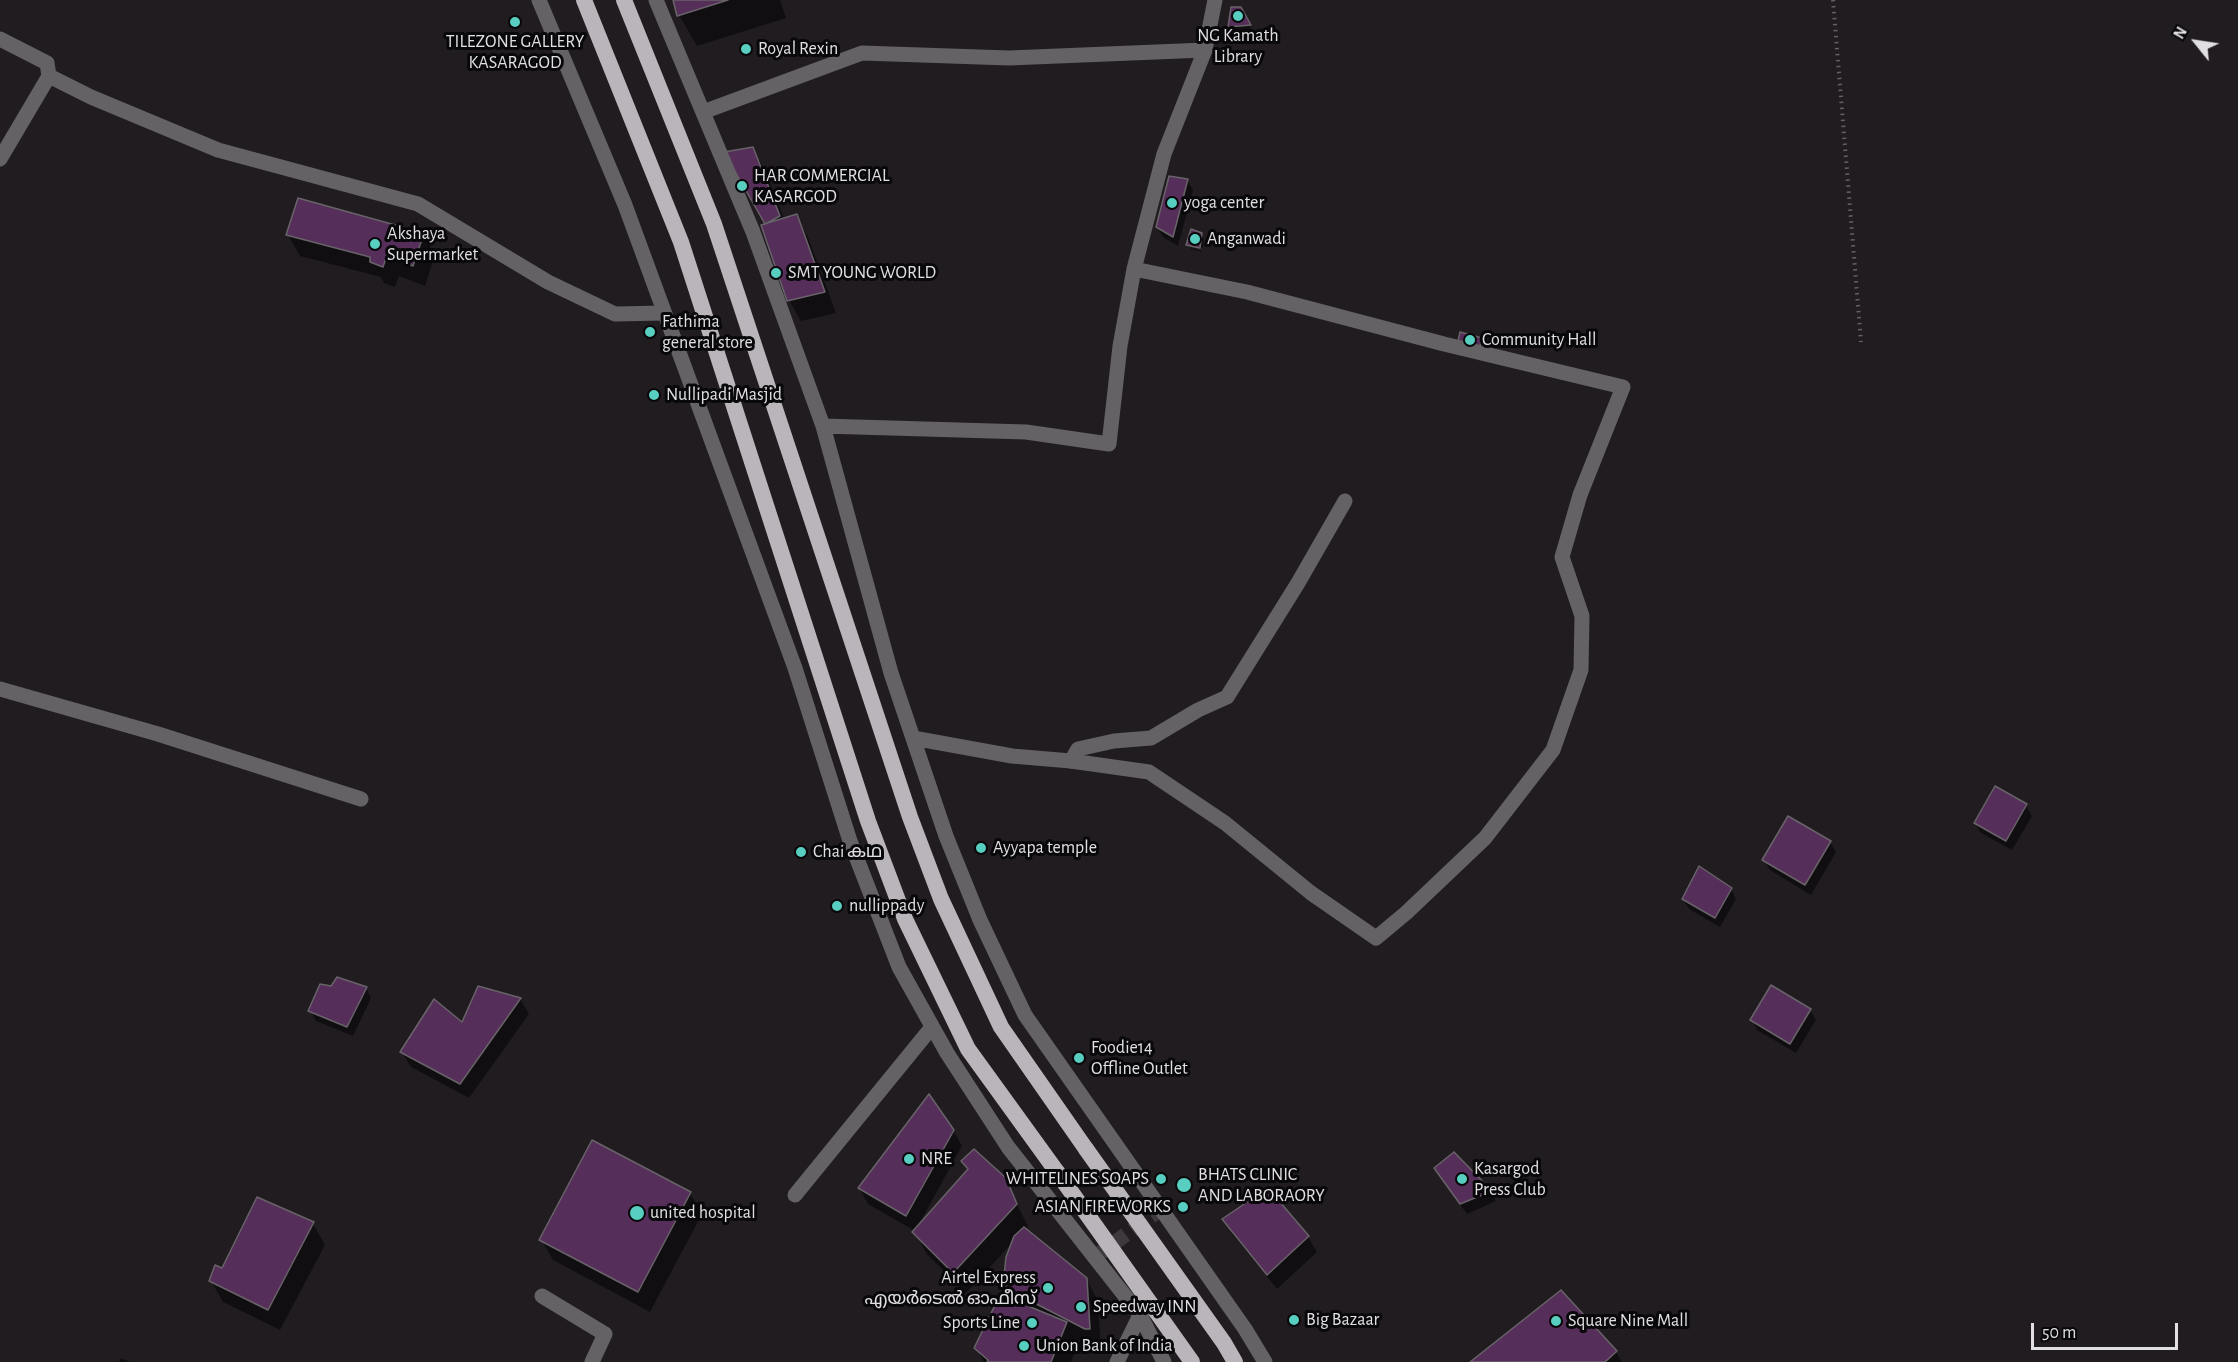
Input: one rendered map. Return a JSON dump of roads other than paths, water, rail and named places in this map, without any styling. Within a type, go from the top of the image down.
[{"type":"highway","points":[[584,0],[681,242],[864,810],[905,919],[968,1049],[1192,1362]]},
{"type":"highway","points":[[624,0],[714,224],[906,806],[941,899],[1001,1027],[1224,1343],[1235,1362]]},
{"type":"street","points":[[539,0],[624,205],[795,668],[850,841],[899,967],[947,1053],[1008,1147],[1140,1314],[1164,1362]]},
{"type":"street","points":[[656,0],[753,232],[823,426],[891,673],[946,836],[976,910],[1025,1015],[1245,1329],[1265,1362]]},
{"type":"street","points":[[823,426],[1026,432],[1109,444],[1120,346],[1134,269],[1164,154],[1205,50],[1215,0]]},
{"type":"street","points":[[0,39],[47,63],[49,76],[0,159]]},
{"type":"street","points":[[703,112],[862,53],[1009,58],[1205,50]]},
{"type":"street","points":[[49,76],[91,97],[218,150],[418,204],[548,282],[615,314],[664,313]]},
{"type":"street","points":[[913,738],[1012,756],[1071,761],[1149,772],[1225,823],[1311,893],[1376,938],[1406,913],[1485,838],[1553,750],[1581,670],[1582,616],[1562,557],[1580,495],[1623,387],[1444,344],[1247,292],[1134,269]]},
{"type":"street","points":[[1071,761],[1078,749],[1114,741],[1151,738],[1227,696],[1298,583],[1345,501]]},
{"type":"street","points":[[0,688],[158,734],[362,799]]},
{"type":"street","points":[[795,1195],[932,1027]]},
{"type":"street","points":[[542,1296],[605,1334],[592,1362]]},
{"type":"street","points":[[1117,1362],[1140,1314]]},
{"type":"tunnel","points":[[1095,1257],[1161,1209]]},
{"type":"place","name":"NG Kamath Library","points":[[1238,16]]},
{"type":"place","name":"TILEZONE GALLERY KASARAGOD","points":[[515,22]]},
{"type":"place","name":"Royal Rexin","points":[[746,49]]},
{"type":"place","name":"HAR COMMERCIAL KASARGOD","points":[[742,186]]},
{"type":"place","name":"yoga center","points":[[1172,203]]},
{"type":"place","name":"Anganwadi","points":[[1195,239]]},
{"type":"place","name":"Akshaya Supermarket","points":[[375,244]]},
{"type":"place","name":"SMT YOUNG WORLD","points":[[776,273]]},
{"type":"place","name":"Fathima general store","points":[[650,332]]},
{"type":"place","name":"Community Hall","points":[[1470,340]]},
{"type":"place","name":"Nullipadi Masjid","points":[[654,395]]},
{"type":"place","name":"Ayyapa temple","points":[[981,848]]},
{"type":"place","name":"Chai കഥ","points":[[801,852]]},
{"type":"place","name":"nullippady","points":[[837,906]]},
{"type":"place","name":"Foodie14 Offline Outlet","points":[[1079,1058]]},
{"type":"place","name":"NRE","points":[[909,1159]]},
{"type":"place","name":"WHITELINES SOAPS","points":[[1161,1179]]},
{"type":"place","name":"Kasargod Press Club","points":[[1462,1179]]},
{"type":"place","name":"BHATS CLINIC AND LABORAORY","points":[[1184,1185]]},
{"type":"place","name":"ASIAN FIREWORKS","points":[[1183,1207]]},
{"type":"place","name":"united hospital","points":[[637,1213]]},
{"type":"place","name":"Airtel Express എയർടെൽ ഓഫീസ്","points":[[1048,1288]]},
{"type":"place","name":"Speedway INN","points":[[1081,1307]]},
{"type":"place","name":"Big Bazaar","points":[[1294,1320]]},
{"type":"place","name":"Square Nine Mall","points":[[1556,1321]]},
{"type":"place","name":"Sports Line","points":[[1032,1323]]},
{"type":"place","name":"Union Bank of India","points":[[1024,1346]]}]
